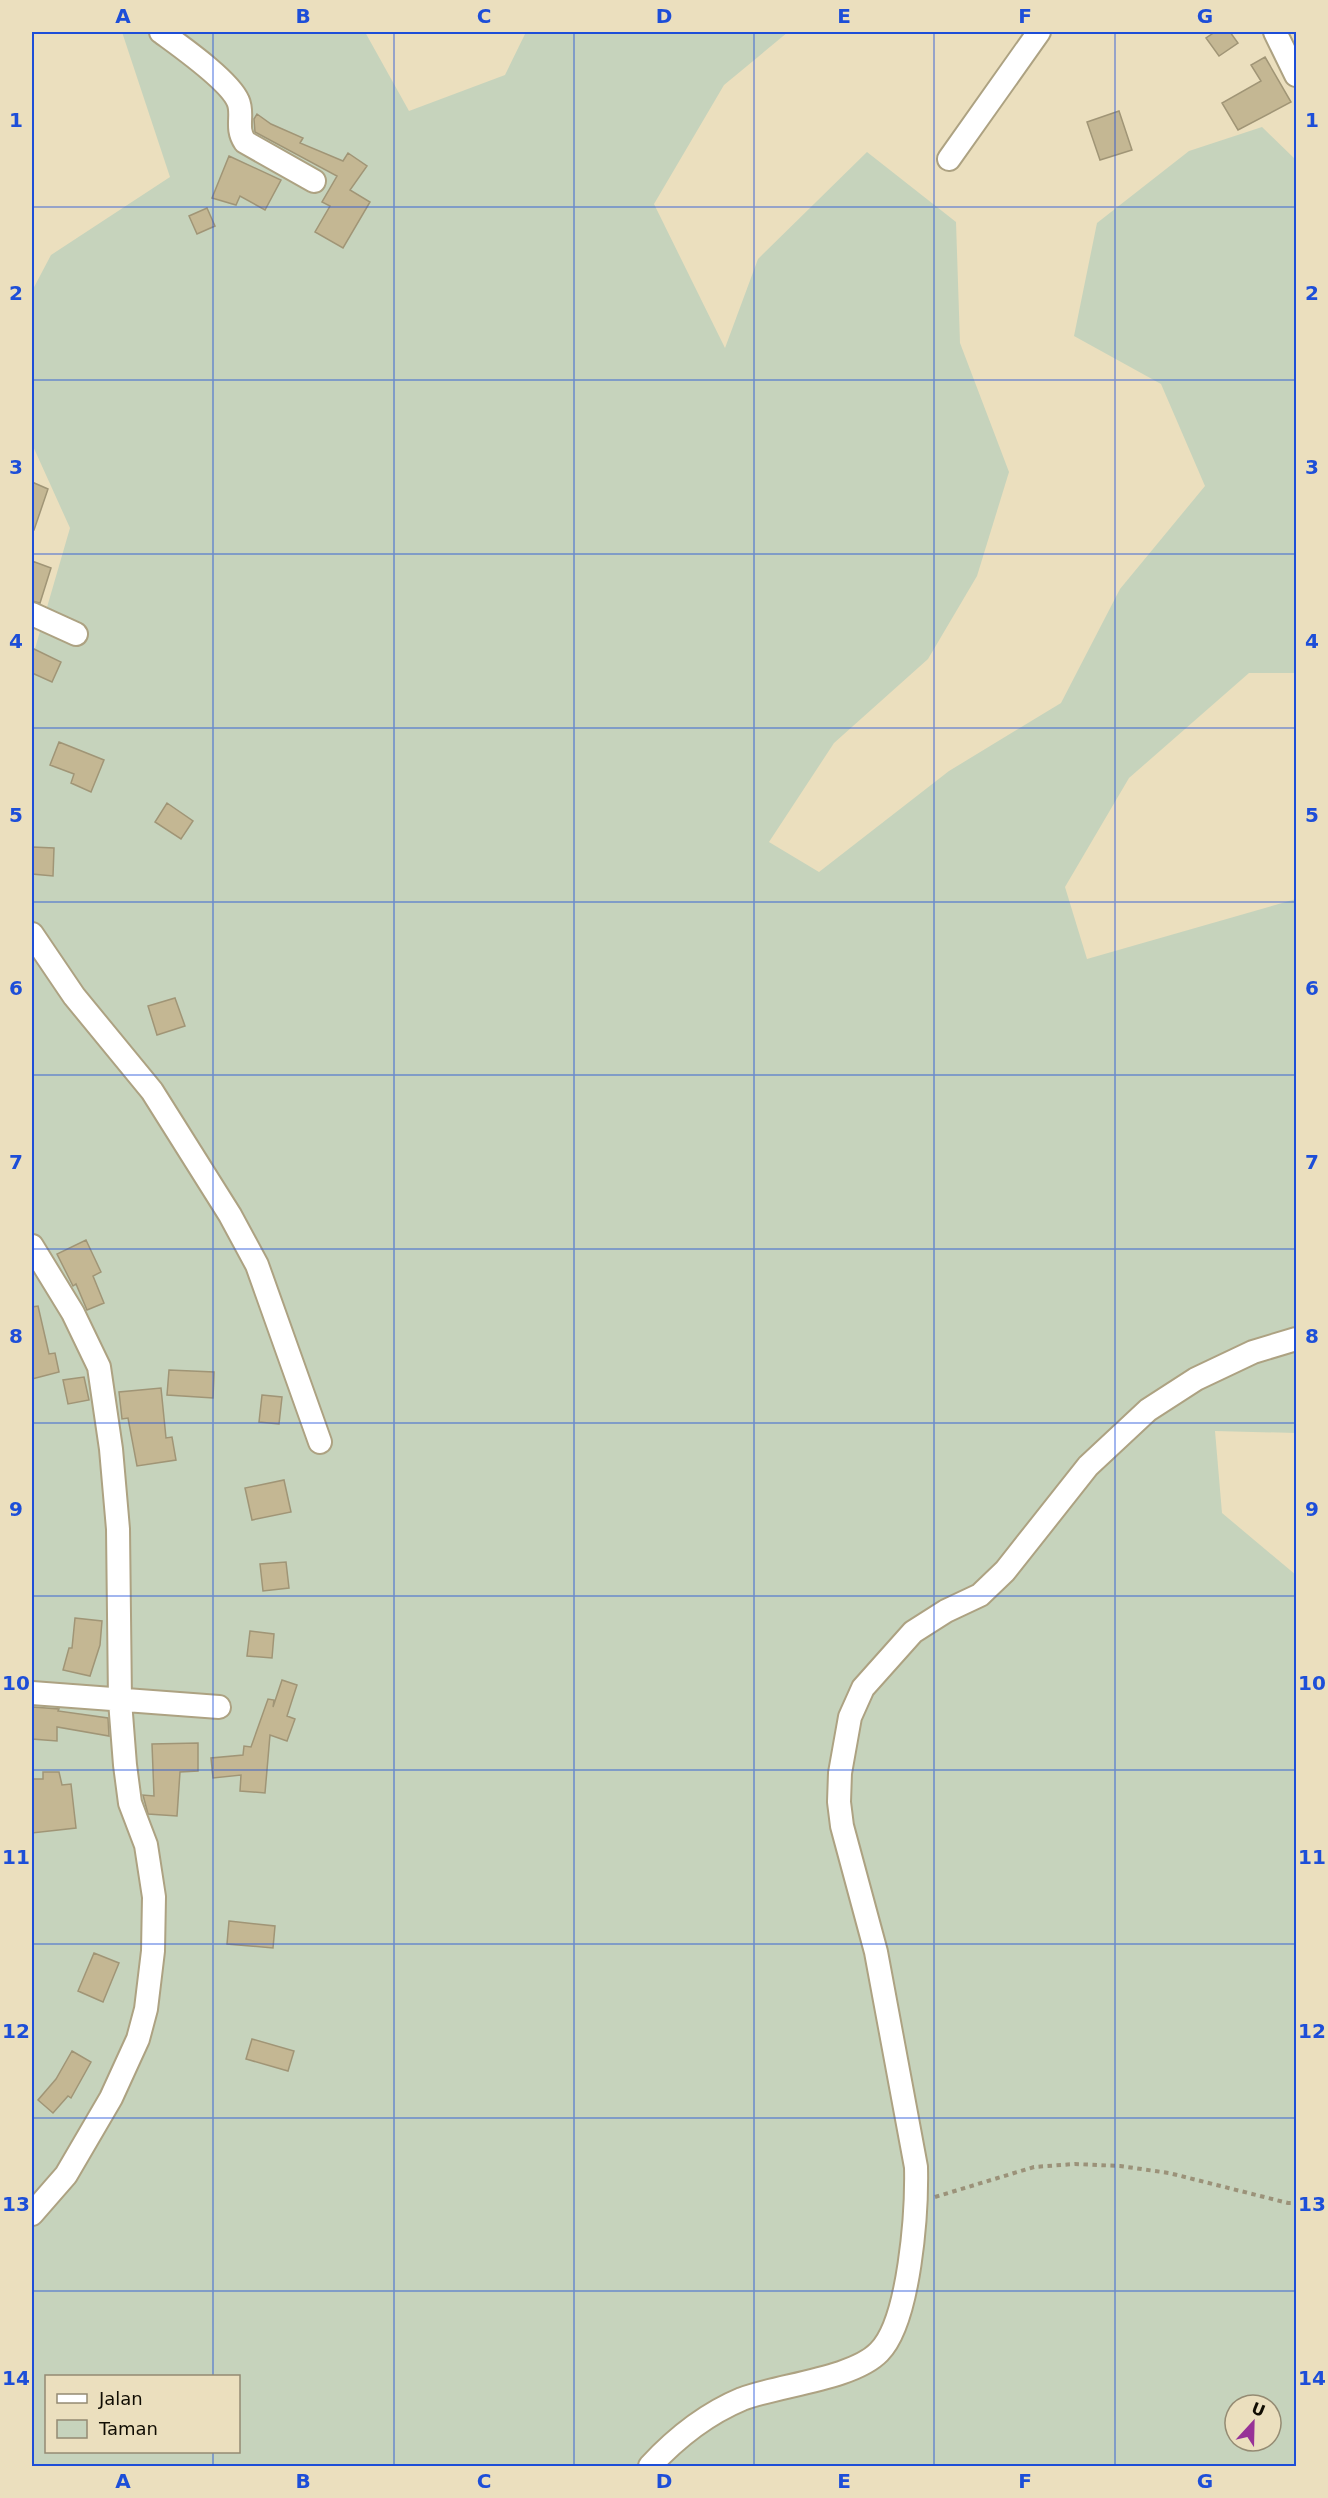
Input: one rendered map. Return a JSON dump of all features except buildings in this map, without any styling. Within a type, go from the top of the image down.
[{"type":"street","points":[[161,32],[229,87],[238,100],[240,136],[244,142],[314,181]]},
{"type":"street","points":[[949,159],[1039,32]]},
{"type":"street","points":[[1275,32],[1296,75]]},
{"type":"street","points":[[32,614],[76,634]]},
{"type":"street","points":[[32,934],[74,996],[152,1091],[230,1215],[257,1265],[320,1442]]},
{"type":"street","points":[[32,1246],[73,1313],[99,1367],[111,1449],[118,1530],[120,1701],[130,1803],[146,1845],[154,1897],[153,1951],[146,2009],[138,2039],[111,2098],[66,2175],[32,2214]]},
{"type":"street","points":[[650,2466],[665,2450],[699,2422],[742,2399],[858,2366],[879,2353],[892,2334],[902,2305],[917,2203],[916,2167],[876,1952],[842,1826],[839,1802],[840,1773],[850,1717],[863,1688],[881,1664],[912,1632],[980,1594],[1005,1572],[1088,1466],[1148,1410],[1196,1379],[1253,1352],[1296,1340]]},
{"type":"street","points":[[32,1693],[219,1707]]},
{"type":"path","points":[[917,2203],[1034,2167],[1075,2164],[1120,2166],[1169,2173],[1296,2204]]},
{"type":"green space","points":[[122,32],[365,32],[409,111],[505,75],[526,32],[788,32],[724,85],[654,204],[725,348],[758,259],[867,152],[956,222],[960,343],[1009,472],[977,576],[928,659],[834,743],[769,842],[819,872],[949,771],[1061,703],[1120,589],[1205,486],[1161,384],[1074,336],[1097,223],[1189,151],[1262,127],[1296,160],[1296,673],[1249,673],[1129,778],[1065,887],[1087,959],[1296,899],[1296,1433],[1215,1431],[1222,1513],[1296,1575],[1296,2466],[32,2466],[32,659],[70,528],[32,444],[32,291],[51,255],[170,177]]}]
